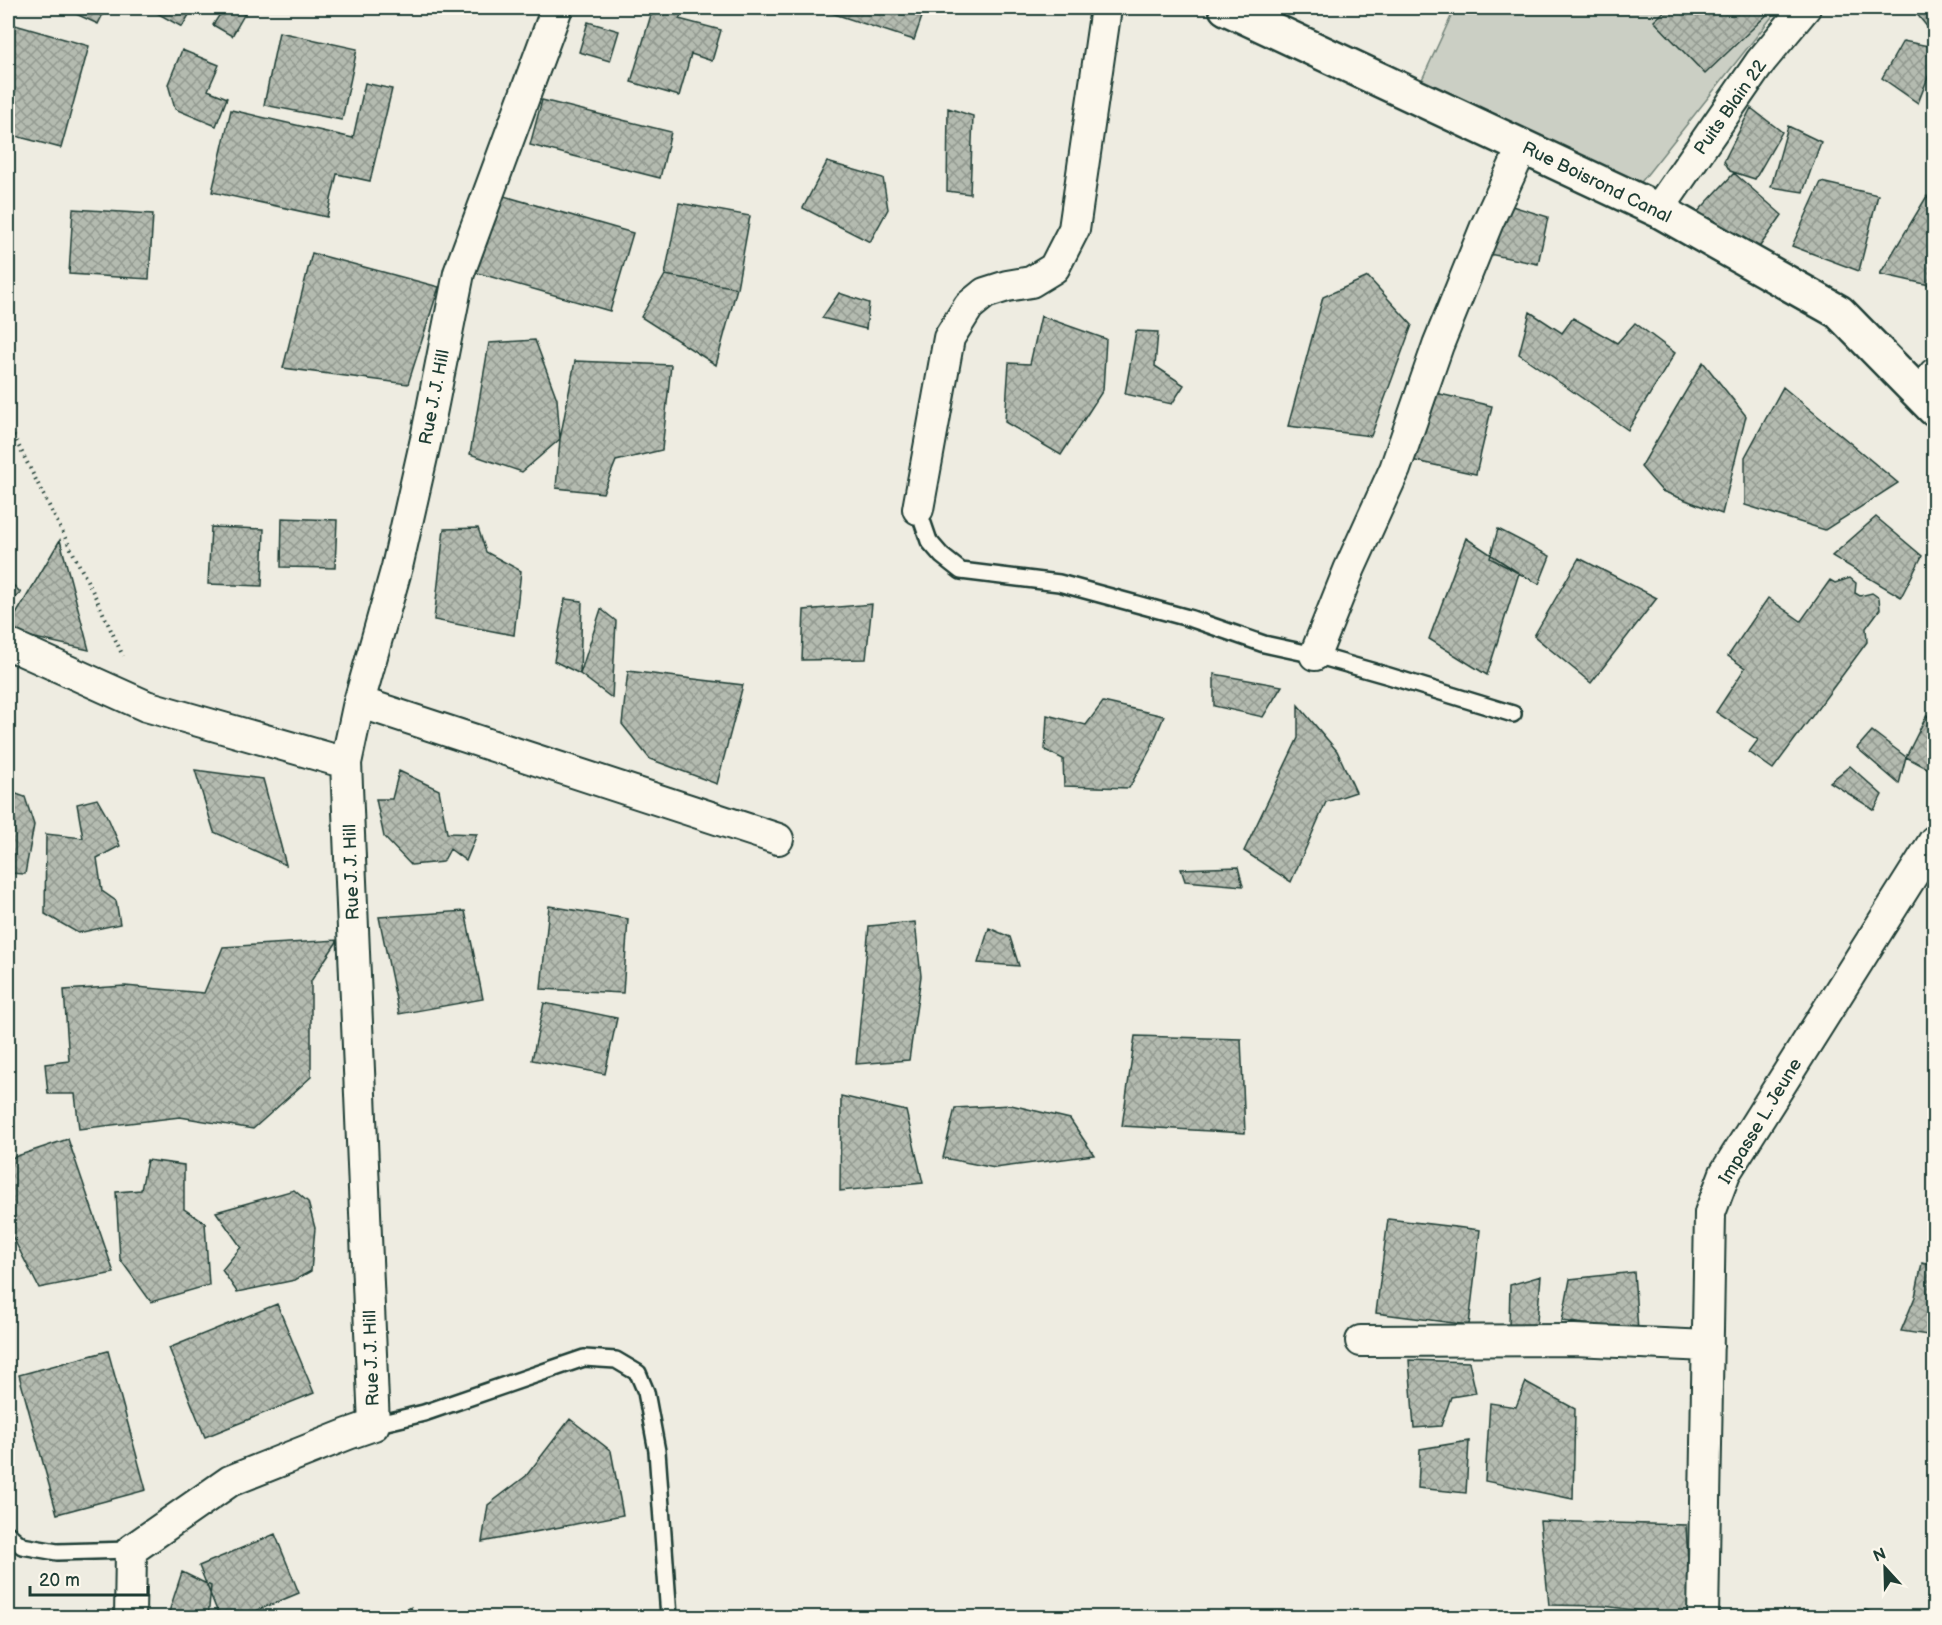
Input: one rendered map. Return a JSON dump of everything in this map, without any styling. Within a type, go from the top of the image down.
[{"type":"street","name":"Rue J. J. Hill","points":[[131,1550],[230,1481],[374,1425],[346,763],[359,702],[403,543],[459,273],[557,8]]},
{"type":"street","points":[[918,509],[949,338],[969,306],[985,293],[1031,282],[1054,268],[1074,229],[1106,8]]},
{"type":"street","name":"Rue Boisrond Canal","points":[[1226,8],[1658,210],[1839,312],[1930,392]]},
{"type":"street","name":"Puits Blain 22","points":[[1658,210],[1761,61],[1805,8]]},
{"type":"street","points":[[1315,655],[1349,570],[1395,469],[1438,345],[1482,235],[1523,146]]},
{"type":"street","points":[[8,644],[146,706],[346,763]]},
{"type":"street","points":[[359,702],[778,839]]},
{"type":"street","name":"Impasse L. Jeune","points":[[1703,1617],[1710,1213],[1725,1173],[1935,842]]},
{"type":"street","points":[[1361,1341],[1574,1340],[1708,1346]]},
{"type":"street","points":[[130,1617],[131,1550]]},
{"type":"lane","points":[[918,509],[929,541],[942,556],[961,570],[1059,584],[1192,619],[1264,644],[1315,655],[1514,714]]},
{"type":"lane","points":[[374,1425],[424,1413],[584,1358],[616,1360],[638,1373],[646,1392],[657,1451],[669,1617]]},
{"type":"lane","points":[[8,1533],[22,1546],[57,1552],[131,1550]]},
{"type":"path","points":[[8,425],[97,600],[146,706]]},
{"type":"shaded area","points":[[1455,8],[1779,8],[1634,191],[1420,84]]},
{"type":"building","points":[[63,8],[106,8],[98,24]]},
{"type":"building","points":[[148,8],[193,8],[182,27]]},
{"type":"building","points":[[224,8],[248,8],[232,36],[213,25]]},
{"type":"building","points":[[653,8],[685,8],[679,19],[721,30],[712,61],[691,54],[679,96],[631,82]]},
{"type":"building","points":[[820,8],[925,8],[914,40]]},
{"type":"building","points":[[1668,8],[1774,8],[1705,74],[1654,21]]},
{"type":"building","points":[[1912,8],[1934,8],[1934,19],[1929,29]]},
{"type":"building","points":[[588,22],[619,31],[610,61],[579,52]]},
{"type":"building","points":[[8,23],[89,46],[61,148],[8,134]]},
{"type":"building","points":[[279,32],[357,49],[342,120],[264,105]]},
{"type":"building","points":[[1903,41],[1934,47],[1934,62],[1918,103],[1882,78]]},
{"type":"building","points":[[182,50],[219,65],[208,90],[227,98],[216,126],[175,109],[168,84]]},
{"type":"building","points":[[365,83],[392,89],[370,181],[337,174],[327,217],[212,192],[231,110],[353,138]]},
{"type":"building","points":[[542,100],[671,132],[660,178],[530,145]]},
{"type":"building","points":[[948,108],[973,116],[970,194],[947,191]]},
{"type":"building","points":[[1751,108],[1782,132],[1755,179],[1730,171],[1724,161]]},
{"type":"building","points":[[1788,126],[1821,142],[1803,192],[1771,187]]},
{"type":"building","points":[[827,162],[883,178],[888,209],[870,242],[803,208]]},
{"type":"building","points":[[1734,173],[1782,215],[1753,256],[1691,219]]},
{"type":"building","points":[[1821,182],[1878,195],[1859,271],[1792,246]]},
{"type":"building","points":[[490,192],[633,233],[610,311],[467,270]]},
{"type":"building","points":[[1927,196],[1934,204],[1934,286],[1880,274]]},
{"type":"building","points":[[679,203],[750,216],[737,288],[665,275]]},
{"type":"building","points":[[1512,206],[1548,217],[1538,264],[1489,254]]},
{"type":"building","points":[[73,209],[153,214],[149,279],[69,274]]},
{"type":"building","points":[[312,253],[439,287],[408,384],[283,368]]},
{"type":"building","points":[[665,275],[737,288],[716,365],[641,317]]},
{"type":"building","points":[[1368,277],[1412,325],[1371,436],[1288,426],[1323,297]]},
{"type":"building","points":[[839,293],[869,303],[866,329],[822,318]]},
{"type":"building","points":[[1530,312],[1562,333],[1573,318],[1617,343],[1635,323],[1675,353],[1628,430],[1519,354]]},
{"type":"building","points":[[1041,316],[1106,339],[1103,390],[1061,455],[1005,422],[1009,363],[1030,364]]},
{"type":"building","points":[[1136,331],[1158,332],[1155,366],[1184,385],[1172,404],[1125,394]]},
{"type":"building","points":[[535,340],[557,399],[560,439],[522,472],[470,454],[489,343]]},
{"type":"building","points":[[575,361],[671,365],[662,450],[616,461],[603,493],[556,488],[560,439]]},
{"type":"building","points":[[1703,362],[1746,416],[1722,514],[1662,491],[1641,467]]},
{"type":"building","points":[[1783,387],[1898,483],[1825,530],[1745,505],[1745,457]]},
{"type":"building","points":[[1427,391],[1492,406],[1476,474],[1411,460]]},
{"type":"building","points":[[1876,517],[1922,556],[1901,597],[1832,556]]},
{"type":"building","points":[[282,518],[337,520],[335,568],[281,567]]},
{"type":"building","points":[[211,527],[264,529],[262,586],[208,584]]},
{"type":"building","points":[[478,528],[486,552],[521,571],[514,635],[434,620],[444,529]]},
{"type":"building","points":[[1498,529],[1550,556],[1539,584],[1490,558]]},
{"type":"building","points":[[1466,538],[1519,573],[1487,675],[1429,639]]},
{"type":"building","points":[[60,540],[89,650],[8,632],[8,628]]},
{"type":"building","points":[[1579,558],[1657,598],[1591,683],[1534,636]]},
{"type":"building","points":[[1850,578],[1856,583],[1855,593],[1860,596],[1872,593],[1879,598],[1880,609],[1866,628],[1867,642],[1773,769],[1749,752],[1758,740],[1716,712],[1745,668],[1728,656],[1768,598],[1801,621],[1830,580],[1835,583]]},
{"type":"building","points":[[8,580],[21,593],[8,603]]},
{"type":"building","points":[[565,599],[582,601],[580,674],[554,661]]},
{"type":"building","points":[[872,604],[866,659],[802,660],[804,610]]},
{"type":"building","points":[[601,609],[616,621],[612,698],[580,674]]},
{"type":"building","points":[[628,671],[743,685],[717,784],[650,759],[622,724]]},
{"type":"building","points":[[1214,674],[1282,686],[1263,717],[1214,706]]},
{"type":"building","points":[[1103,702],[1164,716],[1150,750],[1129,788],[1064,786],[1063,759],[1045,750],[1047,715],[1086,725]]},
{"type":"building","points":[[1298,705],[1337,751],[1356,792],[1326,802],[1291,882],[1244,851],[1298,738]]},
{"type":"building","points":[[1927,715],[1934,724],[1934,772],[1906,757]]},
{"type":"building","points":[[1872,731],[1906,757],[1899,784],[1857,748]]},
{"type":"building","points":[[1850,766],[1882,795],[1874,810],[1830,782]]},
{"type":"building","points":[[195,770],[263,779],[286,865],[214,832]]},
{"type":"building","points":[[399,771],[439,790],[447,833],[477,834],[466,861],[450,849],[443,862],[411,865],[384,837],[376,799],[392,799]]},
{"type":"building","points":[[8,791],[25,797],[34,825],[25,874],[8,873]]},
{"type":"building","points":[[97,799],[120,846],[97,858],[102,891],[116,901],[120,924],[78,933],[45,914],[46,834],[83,838],[77,804]]},
{"type":"building","points":[[1238,867],[1243,886],[1185,881],[1181,869]]},
{"type":"building","points":[[549,906],[628,919],[623,993],[541,989]]},
{"type":"building","points":[[465,911],[483,999],[399,1014],[379,917]]},
{"type":"building","points":[[915,922],[921,976],[909,1060],[856,1064],[869,926]]},
{"type":"building","points":[[989,928],[1010,937],[1019,966],[978,963]]},
{"type":"building","points":[[338,940],[311,981],[311,1077],[253,1129],[180,1117],[79,1129],[75,1094],[48,1094],[45,1064],[69,1061],[64,990],[125,986],[204,993],[223,947]]},
{"type":"building","points":[[544,1003],[617,1018],[605,1074],[532,1060]]},
{"type":"building","points":[[1135,1036],[1241,1039],[1245,1133],[1122,1126]]},
{"type":"building","points":[[841,1096],[906,1111],[923,1183],[840,1191]]},
{"type":"building","points":[[1011,1105],[1070,1119],[1094,1155],[995,1168],[943,1158],[955,1108]]},
{"type":"building","points":[[68,1139],[114,1273],[39,1288],[8,1228],[8,1159]]},
{"type":"building","points":[[147,1160],[184,1165],[184,1209],[205,1223],[209,1285],[151,1302],[120,1259],[116,1192],[141,1190]]},
{"type":"building","points":[[294,1190],[308,1202],[315,1228],[311,1271],[295,1280],[237,1292],[222,1270],[241,1247],[216,1212]]},
{"type":"building","points":[[1388,1219],[1480,1230],[1469,1325],[1376,1313]]},
{"type":"building","points":[[1922,1263],[1934,1266],[1934,1336],[1901,1331],[1915,1297]]},
{"type":"building","points":[[1634,1272],[1638,1331],[1562,1321],[1570,1279]]},
{"type":"building","points":[[1541,1276],[1536,1332],[1509,1326],[1510,1285]]},
{"type":"building","points":[[277,1304],[314,1393],[205,1437],[169,1348]]},
{"type":"building","points":[[108,1351],[146,1490],[57,1514],[19,1375]]},
{"type":"building","points":[[1409,1360],[1469,1362],[1476,1393],[1451,1397],[1441,1426],[1414,1428]]},
{"type":"building","points":[[1526,1382],[1575,1409],[1573,1499],[1485,1481],[1490,1403],[1516,1407]]},
{"type":"building","points":[[570,1419],[611,1451],[623,1515],[482,1542],[488,1505],[526,1476]]},
{"type":"building","points":[[1469,1441],[1466,1493],[1418,1488],[1420,1449]]},
{"type":"building","points":[[1540,1521],[1686,1525],[1691,1618],[1604,1606],[1549,1605]]},
{"type":"building","points":[[275,1534],[299,1593],[239,1618],[220,1618],[199,1566]]},
{"type":"building","points":[[182,1572],[211,1586],[208,1618],[167,1618]]},
{"type":"building","points":[[411,1607],[414,1618],[391,1618]]},
{"type":"building","points":[[1865,1610],[1892,1618],[1865,1618]]}]
